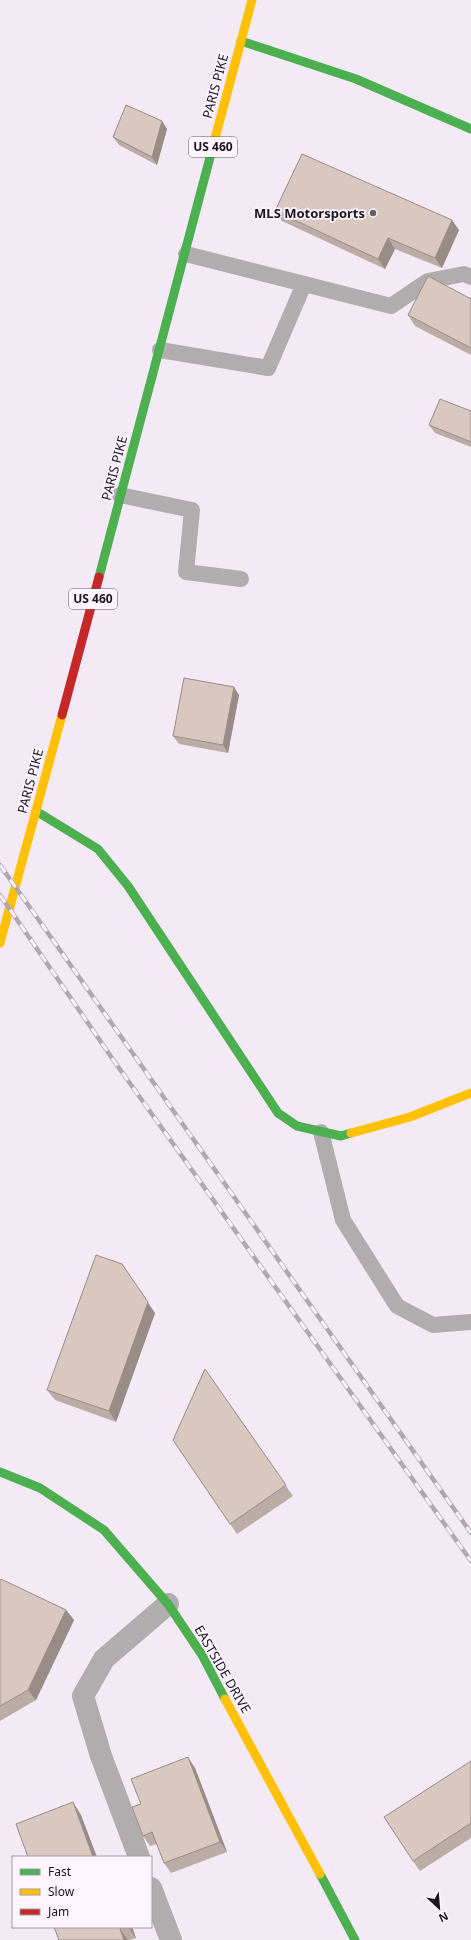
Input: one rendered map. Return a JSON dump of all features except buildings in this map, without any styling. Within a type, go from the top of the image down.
[{"type":"street","name":"PARIS PIKE","points":[[0,943],[186,254],[252,0]]},
{"type":"street","points":[[241,41],[356,79],[471,129]]},
{"type":"street","points":[[36,811],[98,849],[128,886],[278,1113],[297,1126],[341,1136],[410,1117],[471,1093]]},
{"type":"street","name":"EASTSIDE DRIVE","points":[[0,1472],[40,1488],[104,1530],[168,1604],[202,1655],[355,1940]]},
{"type":"street","points":[[139,1856],[101,1756],[84,1696],[104,1659],[168,1604]]},
{"type":"street","points":[[152,1891],[171,1940]]},
{"type":"lane","points":[[186,254],[391,306],[428,281],[464,274],[471,277]]},
{"type":"lane","points":[[160,350],[268,368],[304,284]]},
{"type":"lane","points":[[120,495],[192,510],[186,572],[242,579]]},
{"type":"lane","points":[[321,1132],[343,1220],[398,1306],[433,1325],[471,1322]]},
{"type":"railway","points":[[0,865],[471,1533]]},
{"type":"railway","points":[[0,895],[114,1061],[471,1561]]},
{"type":"traffic: fast","points":[[241,41],[356,79],[471,129]]},
{"type":"traffic: fast","points":[[99,577],[213,146]]},
{"type":"traffic: fast","points":[[36,811],[98,849],[128,886],[278,1113],[297,1126],[341,1136],[351,1133]]},
{"type":"traffic: fast","points":[[0,1472],[40,1488],[104,1530],[168,1604],[202,1655],[225,1699]]},
{"type":"traffic: fast","points":[[320,1874],[355,1940]]},
{"type":"traffic: slow","points":[[213,146],[252,0]]},
{"type":"traffic: slow","points":[[0,943],[62,715]]},
{"type":"traffic: slow","points":[[351,1133],[410,1117],[471,1093]]},
{"type":"traffic: slow","points":[[225,1699],[320,1874]]},
{"type":"traffic: jam","points":[[62,715],[99,577]]},
{"type":"place","name":"MLS Motorsports","points":[[373,213]]}]
